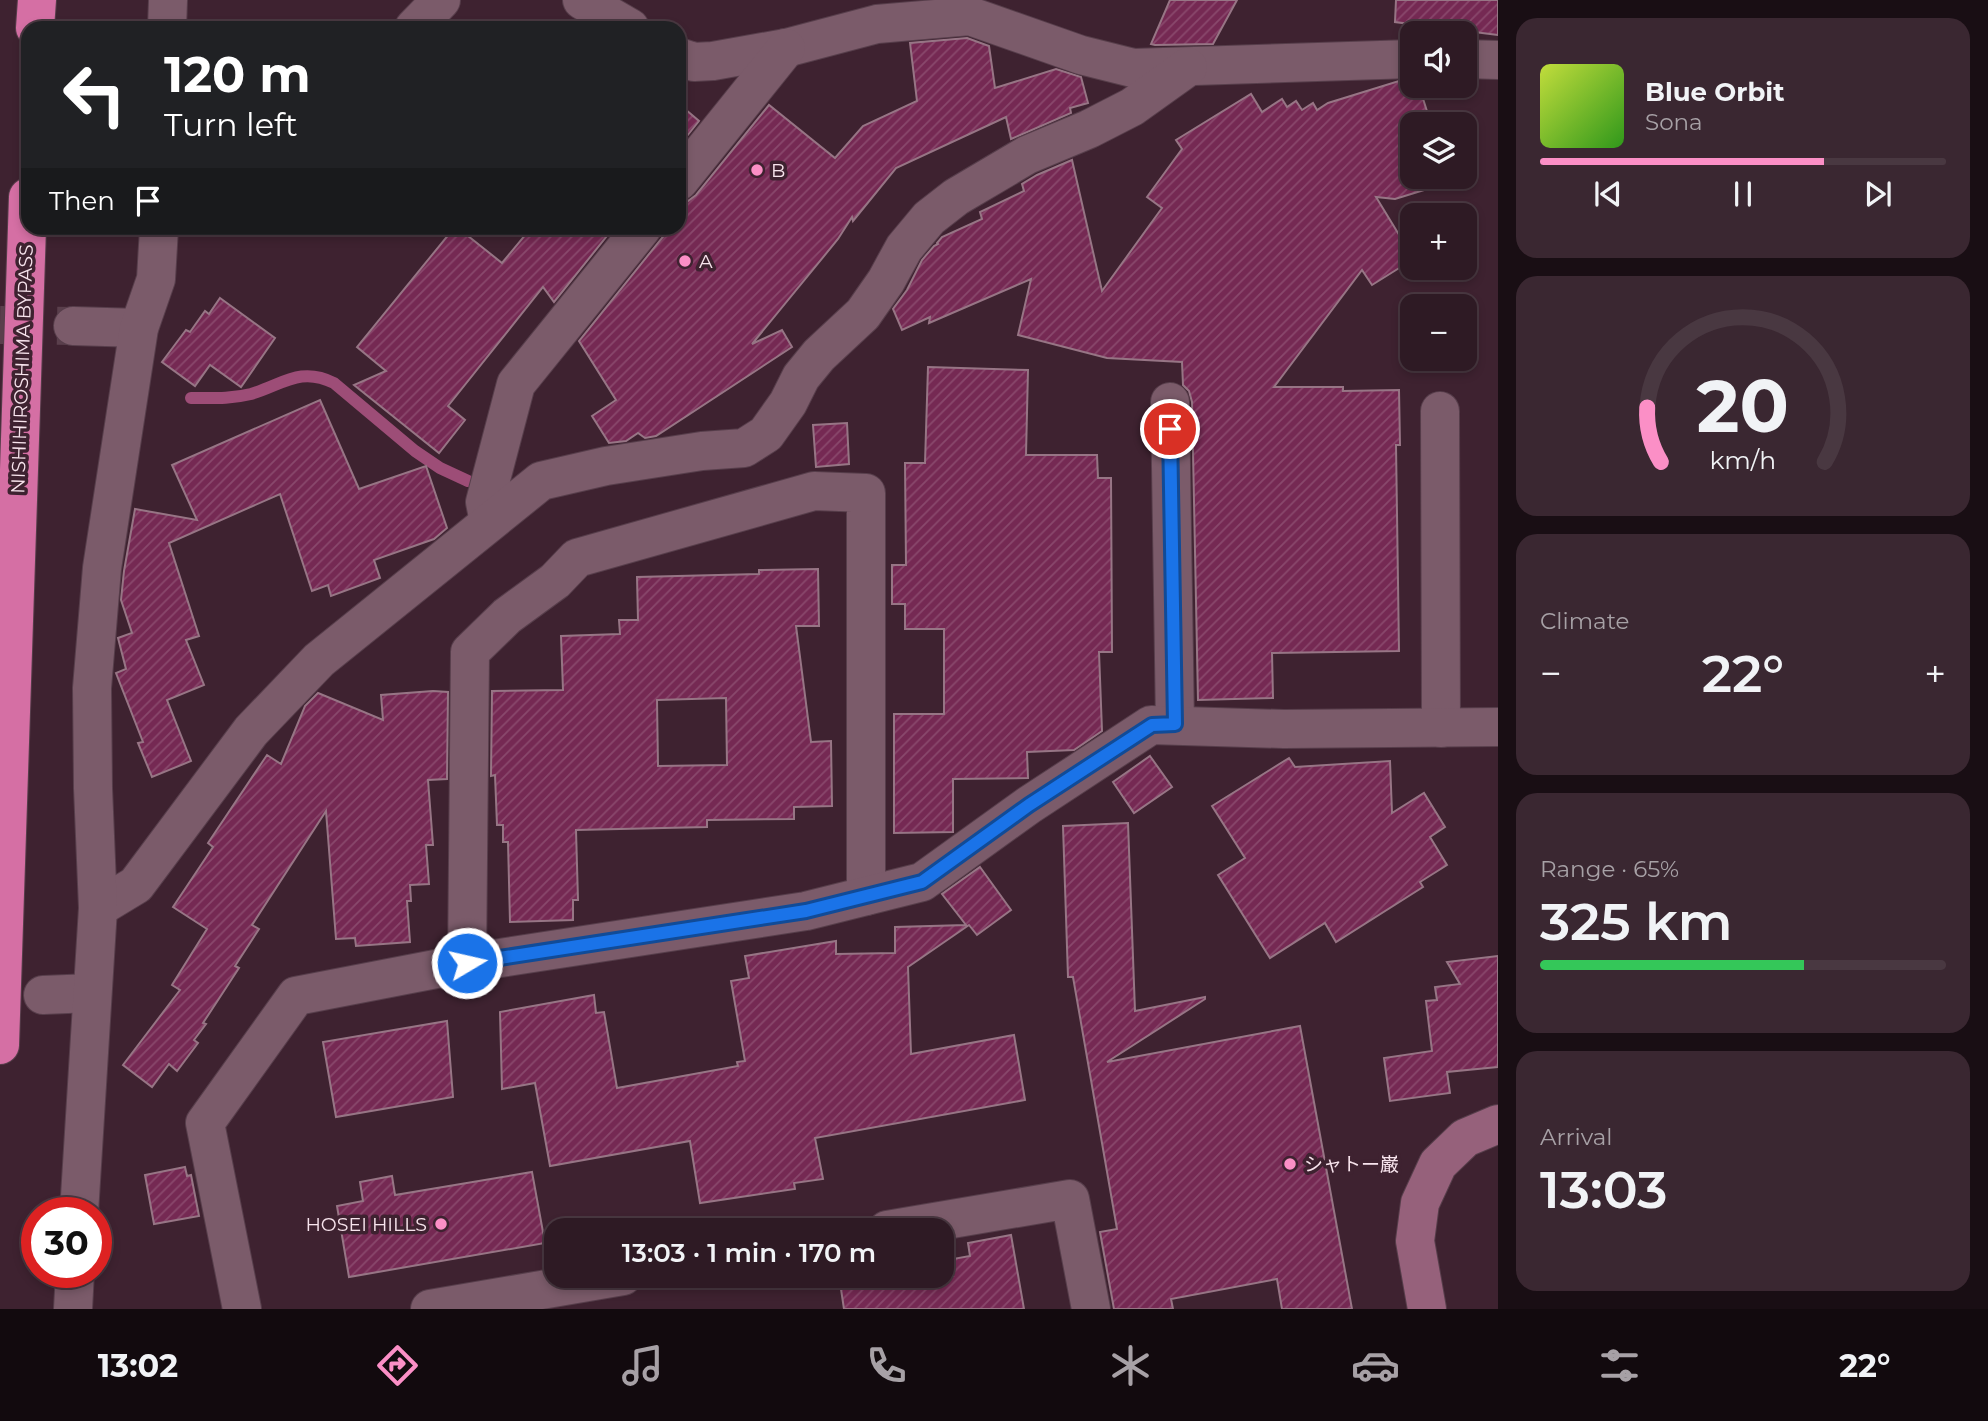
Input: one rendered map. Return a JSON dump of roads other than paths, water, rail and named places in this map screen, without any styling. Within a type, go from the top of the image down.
[{"type":"highway","points":[[36,21],[37,0]]},
{"type":"highway","name":"NISHIHIROSHIMA BYPASS","points":[[0,1045],[27,235]]},
{"type":"street","points":[[167,21],[168,0]]},
{"type":"street","points":[[421,21],[442,0]]},
{"type":"street","points":[[582,0],[618,21]]},
{"type":"street","points":[[686,59],[694,62],[713,61],[786,48],[877,24],[970,16],[1081,55],[1133,68],[1400,59]]},
{"type":"street","points":[[686,172],[786,48]]},
{"type":"street","points":[[1477,59],[1498,60]]},
{"type":"street","points":[[98,908],[136,885],[251,731],[319,660],[541,481],[606,466],[744,448],[766,434],[801,377],[819,355],[863,314],[886,281],[904,248],[929,218],[956,197],[1027,155],[1089,129],[1132,107],[1188,67]]},
{"type":"street","points":[[80,1197],[98,908],[92,688],[102,568],[139,328],[156,279],[159,235]]},
{"type":"street","points":[[489,522],[485,502],[516,384],[636,235]]},
{"type":"street","points":[[73,326],[139,328]]},
{"type":"street","points":[[1170,402],[1175,724]]},
{"type":"street","points":[[1440,411],[1441,728]]},
{"type":"street","points":[[467,963],[470,652],[507,616],[555,581],[577,558],[814,491],[866,493],[866,896]]},
{"type":"street","points":[[242,1309],[205,1123],[296,996],[467,963],[806,911],[922,882],[1029,805],[1152,725],[1284,729],[1498,727]]},
{"type":"street","points":[[43,995],[92,993]]},
{"type":"street","points":[[1427,1309],[1415,1241],[1420,1203],[1438,1164],[1465,1138],[1498,1124]]},
{"type":"street","points":[[954,1219],[1070,1199],[1091,1309]]},
{"type":"street","points":[[73,1309],[74,1288]]},
{"type":"street","points":[[430,1309],[553,1288]]},
{"type":"waterway","points":[[191,398],[236,397],[291,379],[311,376],[322,378],[334,383],[415,451],[440,468],[468,481]]},
{"type":"tunnel","points":[[0,325],[73,326]]},
{"type":"place","name":"B","points":[[757,170]]},
{"type":"place","name":"A","points":[[685,261]]},
{"type":"place","name":"シャトー巌","points":[[1290,1164]]},
{"type":"place","name":"HOSEI HILLS","points":[[441,1224]]}]
